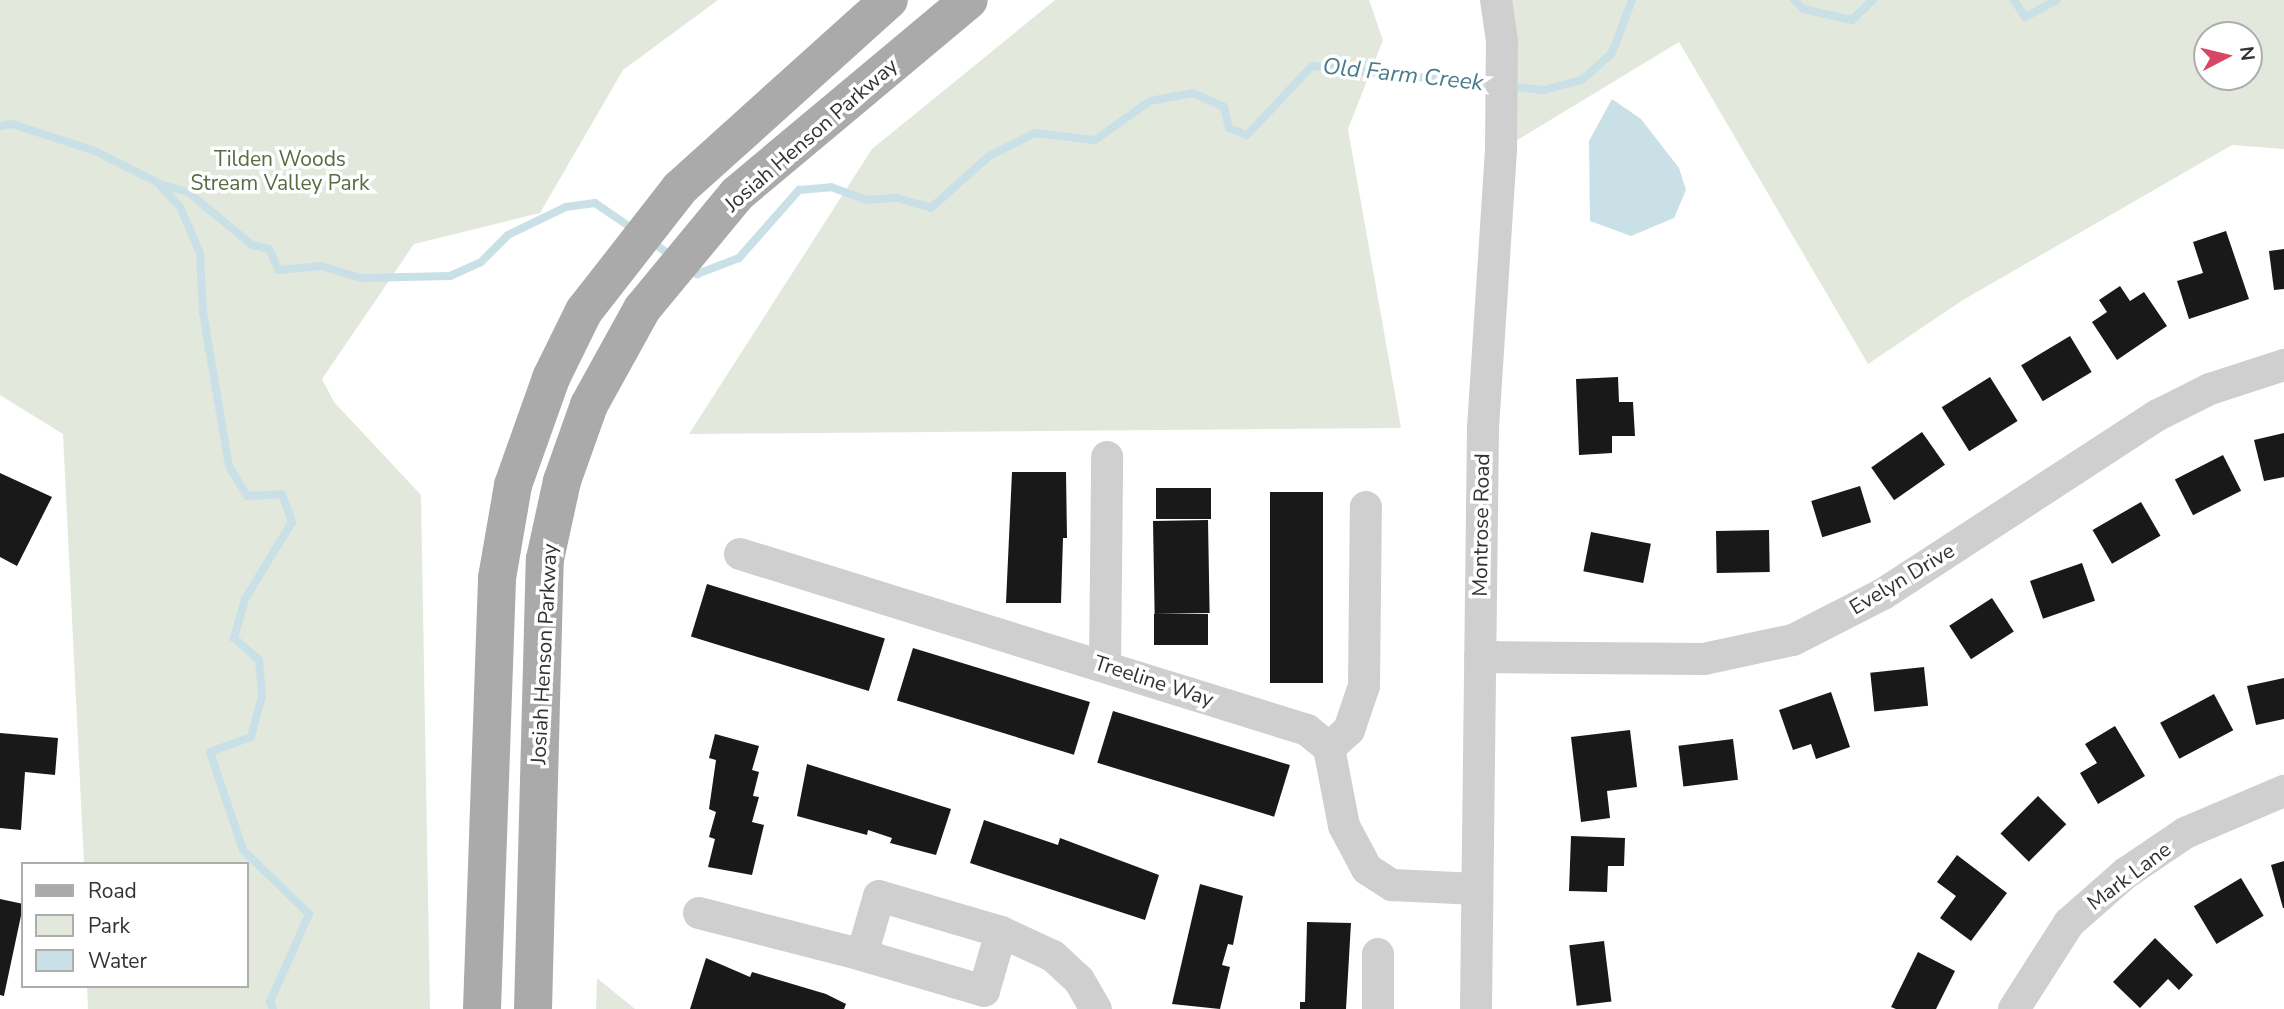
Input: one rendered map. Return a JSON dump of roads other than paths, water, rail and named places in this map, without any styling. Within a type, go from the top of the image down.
[{"type":"main road","points":[[482,1009],[501,546],[522,454],[551,377],[608,276],[707,160],[889,0]]},
{"type":"main road","name":"Josiah Henson Parkway","points":[[533,1009],[545,559],[579,429],[604,370],[642,309],[737,194],[969,0]]},
{"type":"street","points":[[1475,0],[1502,41]]},
{"type":"street","name":"Montrose Road","points":[[1476,1009],[1483,428],[1501,150],[1502,41],[1496,0]]},
{"type":"street","name":"Evelyn Drive","points":[[1480,657],[1704,659],[1793,640],[1883,594],[2158,415],[2210,389],[2284,365]]},
{"type":"street","points":[[1105,665],[1107,457]]},
{"type":"street","points":[[1366,507],[1364,686],[1349,730],[1329,748],[1344,826],[1367,869],[1392,885],[1477,889]]},
{"type":"street","name":"Treeline Way","points":[[740,554],[1105,665],[1307,730],[1329,748]]},
{"type":"street","name":"Mark Lane","points":[[2014,1009],[2069,923],[2126,873],[2185,834],[2284,791]]},
{"type":"street","points":[[862,955],[879,896],[1001,932],[1053,956],[1079,979],[1096,1009]]},
{"type":"street","points":[[699,914],[862,955],[984,991],[1001,932]]},
{"type":"street","points":[[1378,954],[1378,1009]]},
{"type":"water","points":[[1612,99],[1641,119],[1679,168],[1686,190],[1674,218],[1631,236],[1590,221],[1589,141]]},
{"type":"waterway","name":"Old Farm Creek","points":[[1509,86],[1544,90],[1582,80],[1612,53],[1632,0]]},
{"type":"waterway","name":"Old Farm Creek","points":[[1794,0],[1803,9],[1852,20],[1873,0]]},
{"type":"waterway","name":"Old Farm Creek","points":[[2014,0],[2025,17],[2057,0]]},
{"type":"waterway","name":"Old Farm Creek","points":[[690,269],[697,274],[739,258],[799,190],[831,187],[866,200],[897,198],[931,208],[989,156],[1035,133],[1095,140],[1150,101],[1193,93],[1224,107],[1229,128],[1247,135],[1312,66],[1496,85]]},
{"type":"waterway","name":"Old Farm Creek","points":[[0,126],[12,124],[95,151],[160,184],[188,192],[252,245],[269,249],[279,270],[321,266],[361,278],[450,276],[481,262],[508,235],[566,207],[595,203],[633,229]]},
{"type":"waterway","points":[[160,185],[180,207],[200,253],[203,313],[229,466],[247,496],[282,494],[292,522],[245,599],[234,638],[259,660],[262,696],[251,737],[210,752],[243,850],[309,914],[270,1002],[273,1009]]},
{"type":"waterway","name":"Old Farm Creek","points":[[650,241],[674,257]]},
{"type":"park label","name":"Tilden Woods Stream Valley Park","points":[[280,171]]}]
